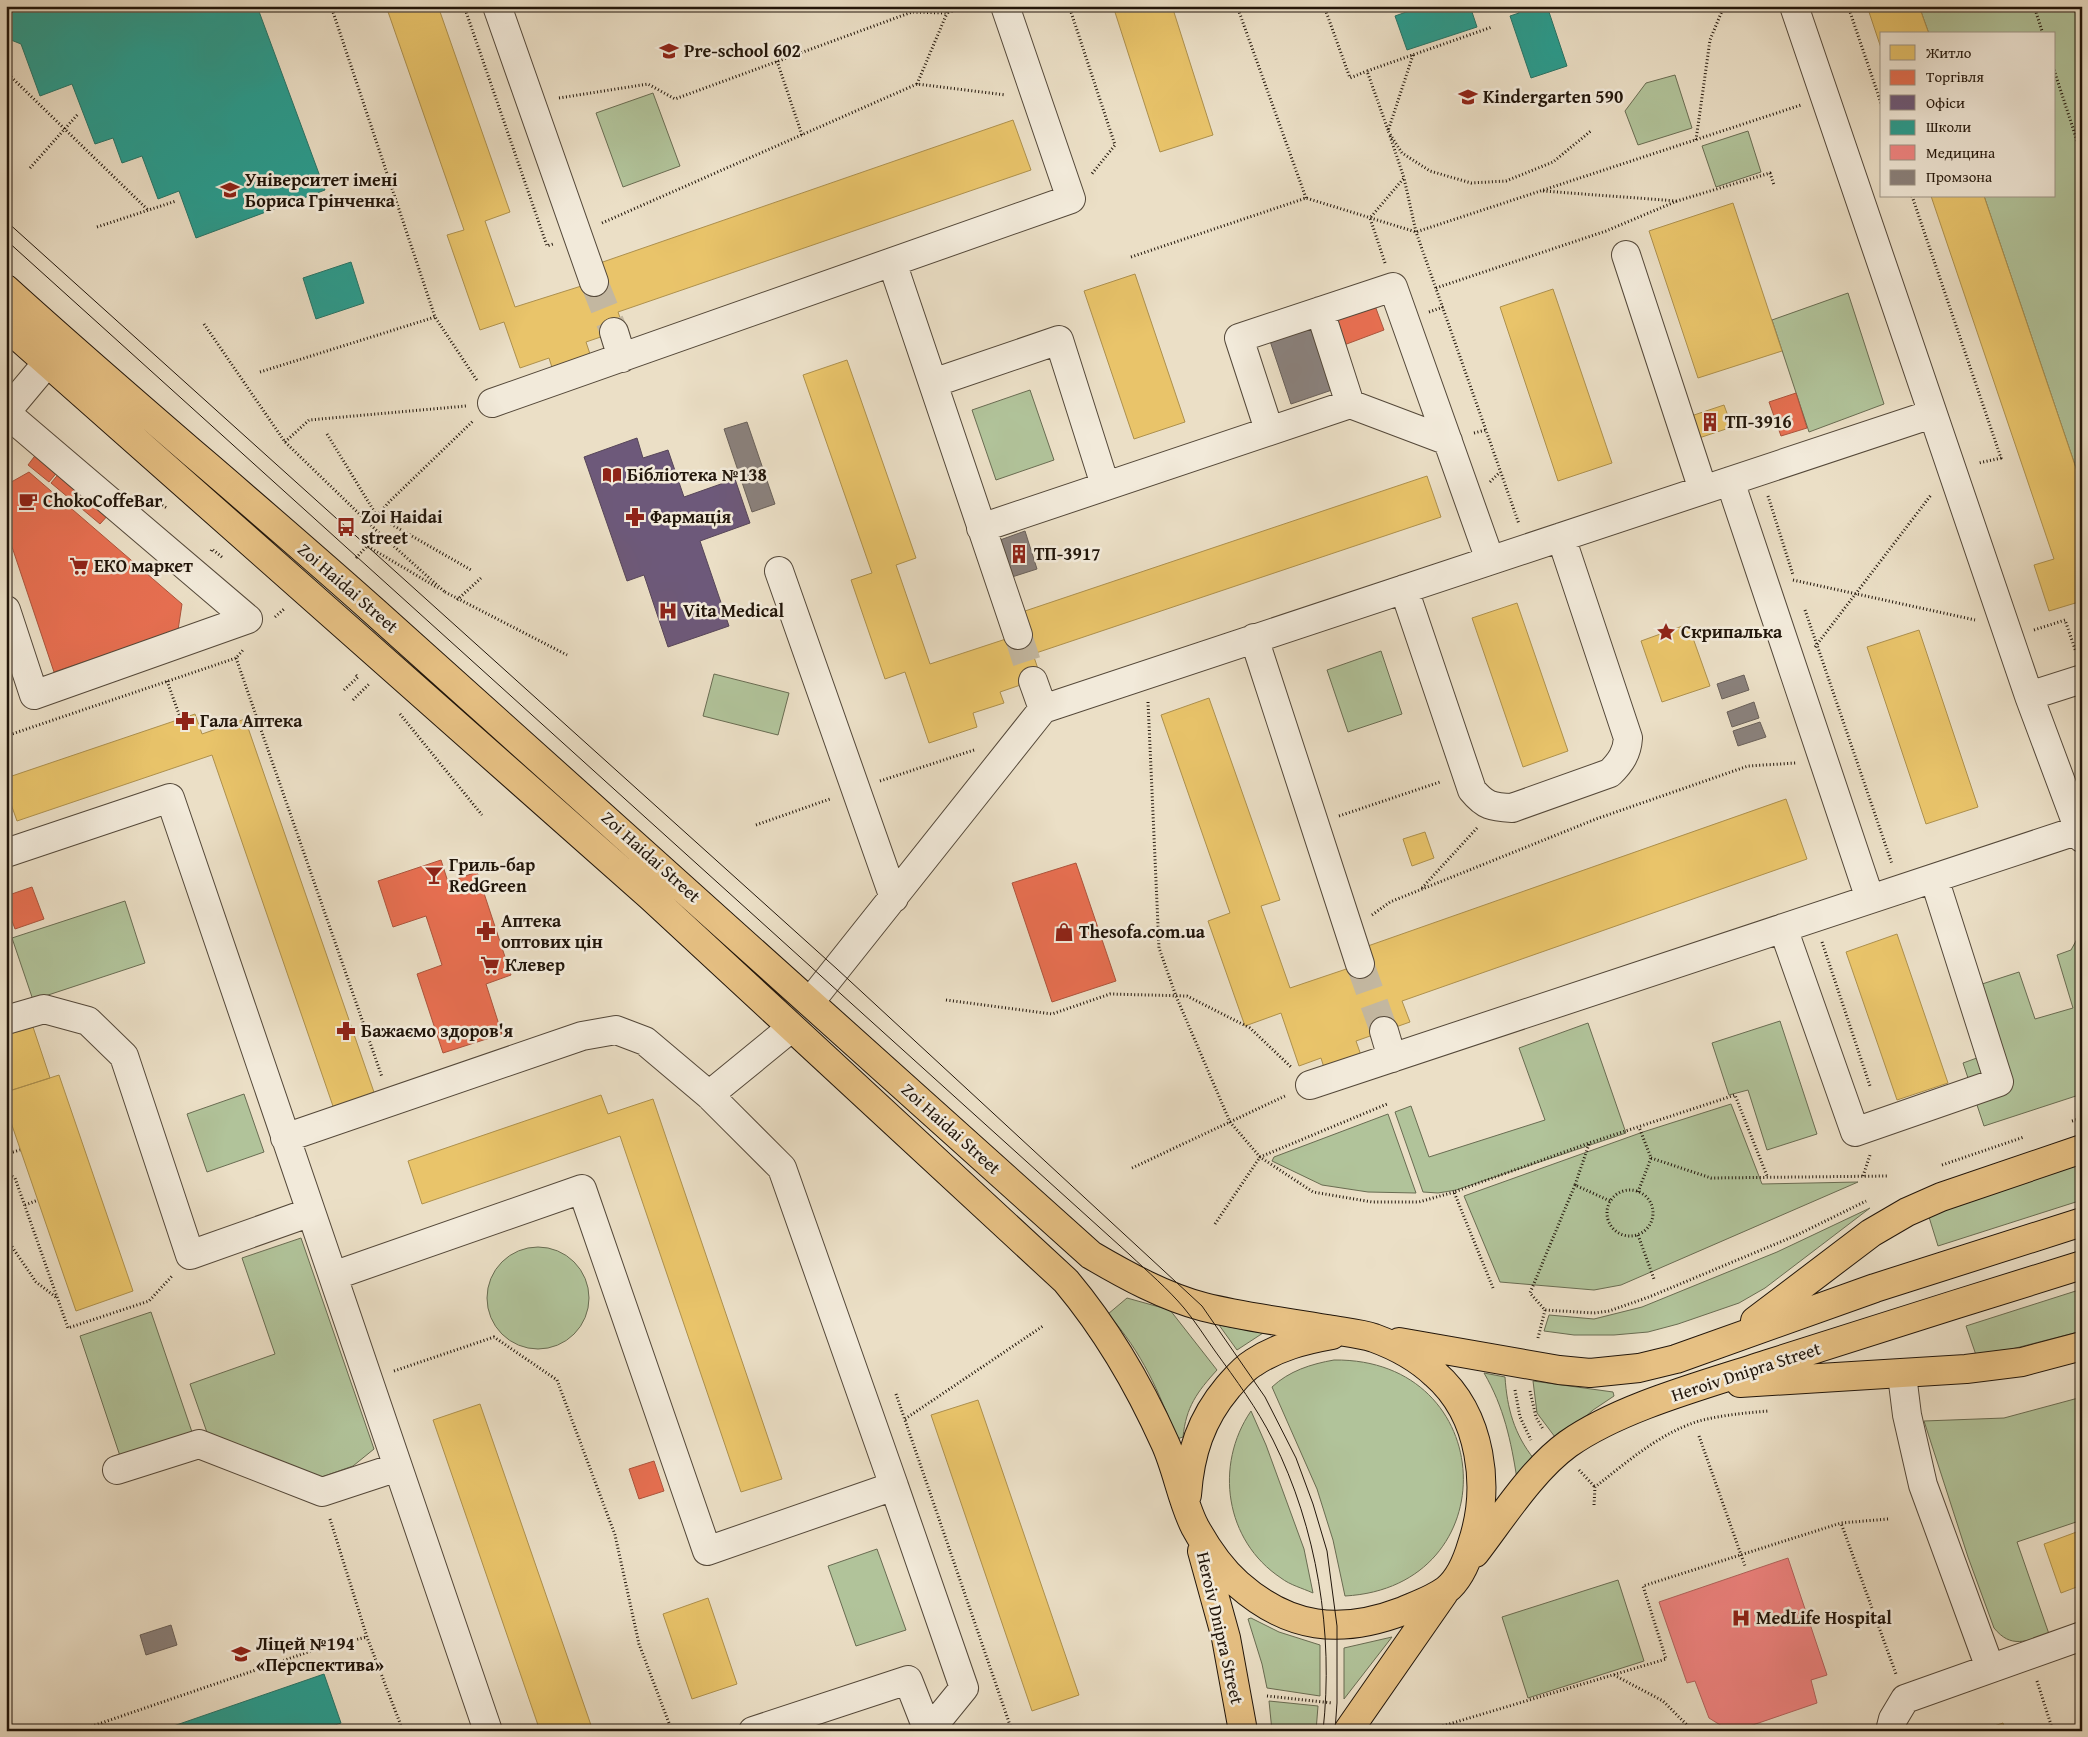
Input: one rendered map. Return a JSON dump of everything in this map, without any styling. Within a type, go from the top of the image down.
[{"type":"main road","name":"Zoi Haidai Street","points":[[6,289],[79,355],[369,606],[672,875],[1091,1255],[1137,1281],[1202,1306],[1372,1338]]},
{"type":"main road","name":"Zoi Haidai Street","points":[[6,326],[644,891],[1066,1281],[1093,1313],[1141,1392],[1167,1446],[1191,1514]]},
{"type":"main road","name":"Heroiv Dnipra Street","points":[[1726,1341],[1775,1307],[1871,1233],[1907,1212],[1941,1197],[2082,1149]]},
{"type":"main road","name":"Heroiv Dnipra Street","points":[[1372,1338],[1531,1366],[1590,1373],[1639,1368],[1676,1359],[1875,1288],[2082,1222]]},
{"type":"main road","name":"Heroiv Dnipra Street","points":[[1446,1590],[1545,1463],[1560,1450],[1597,1427],[1627,1413],[1706,1384],[2082,1265]]},
{"type":"main road","points":[[1343,1332],[1299,1342],[1252,1363],[1241,1372],[1214,1404],[1196,1442],[1189,1470],[1191,1514],[1220,1566],[1236,1583],[1261,1603],[1288,1618],[1324,1626],[1347,1626],[1382,1619],[1416,1606],[1446,1590]]},
{"type":"main road","points":[[1372,1338],[1415,1358],[1437,1375],[1453,1394],[1468,1421],[1479,1452],[1482,1493],[1478,1527],[1465,1566]]},
{"type":"main road","points":[[1706,1384],[1966,1370],[2022,1362],[2082,1346]]},
{"type":"main road","name":"Heroiv Dnipra Street","points":[[1191,1514],[1213,1586],[1226,1638],[1242,1731]]},
{"type":"main road","points":[[1348,1731],[1446,1590]]},
{"type":"lane","points":[[497,6],[594,282]]},
{"type":"lane","points":[[492,404],[1071,199],[1005,6]]},
{"type":"lane","points":[[1310,1085],[1934,878],[2080,834],[2029,696],[1794,6]]},
{"type":"lane","points":[[1626,255],[1702,490]]},
{"type":"lane","points":[[892,262],[1018,635]]},
{"type":"lane","points":[[1269,430],[1239,338],[1393,287],[1490,560]]},
{"type":"lane","points":[[1320,311],[1350,404]]},
{"type":"lane","points":[[614,332],[622,358]]},
{"type":"lane","points":[[933,383],[1059,340],[1105,485]]},
{"type":"lane","points":[[6,610],[34,695],[248,620],[6,412],[47,362]]},
{"type":"lane","points":[[981,528],[1350,404],[1448,441]]},
{"type":"lane","points":[[810,1002],[1042,709],[1932,414]]},
{"type":"lane","points":[[1730,481],[1870,899]]},
{"type":"lane","points":[[1404,588],[1472,790],[1482,802],[1496,807],[1512,808],[1610,773],[1621,763],[1627,750],[1628,738],[1561,537]]},
{"type":"lane","points":[[779,571],[894,898]]},
{"type":"lane","points":[[1254,638],[1360,964]]},
{"type":"lane","points":[[2029,696],[2079,666]]},
{"type":"lane","points":[[1033,681],[1042,709]]},
{"type":"lane","points":[[6,854],[170,798],[488,1731]]},
{"type":"lane","points":[[1783,928],[1855,1132],[1883,1123],[2000,1082],[1934,878]]},
{"type":"lane","points":[[6,1020],[44,1009],[88,1021],[124,1056],[190,1256],[311,1212]]},
{"type":"lane","points":[[709,1095],[791,1028]]},
{"type":"lane","points":[[285,1138],[582,1036],[616,1030],[645,1041],[709,1095],[782,1168],[964,1688],[929,1731],[908,1680],[754,1731]]},
{"type":"lane","points":[[1384,1031],[1392,1058]]},
{"type":"lane","points":[[333,1276],[582,1189],[707,1551],[894,1486]]},
{"type":"lane","points":[[1902,1374],[1907,1415],[1923,1485],[1990,1668]]},
{"type":"lane","points":[[117,1470],[199,1444],[322,1492],[398,1467]]},
{"type":"lane","points":[[1890,1731],[1893,1719],[1905,1699],[2082,1636]]},
{"type":"path","points":[[330,6],[435,317],[492,404]]},
{"type":"path","points":[[464,6],[547,246],[917,84],[1036,99]]},
{"type":"path","points":[[917,84],[950,6]]},
{"type":"path","points":[[531,103],[648,84],[675,99],[912,12],[946,13],[971,6]]},
{"type":"path","points":[[1069,6],[1115,145],[1071,199]]},
{"type":"path","points":[[1237,6],[1306,198]]},
{"type":"path","points":[[1324,6],[1350,78],[1492,26]]},
{"type":"path","points":[[1696,140],[1710,40],[1724,6]]},
{"type":"path","points":[[1848,6],[1880,100]]},
{"type":"path","points":[[2034,6],[2042,32]]},
{"type":"path","points":[[1413,55],[1388,131],[1402,154],[1430,171],[1471,183],[1506,181],[1553,162],[1592,130]]},
{"type":"path","points":[[777,61],[802,135]]},
{"type":"path","points":[[1367,71],[1404,178],[1416,232],[1527,548]]},
{"type":"path","points":[[6,72],[148,210]]},
{"type":"path","points":[[2056,76],[2082,156]]},
{"type":"path","points":[[1131,257],[1306,198],[1416,232],[1825,96]]},
{"type":"path","points":[[30,168],[78,114]]},
{"type":"path","points":[[1436,288],[1606,231],[1677,201],[1770,173],[1774,185]]},
{"type":"path","points":[[1370,218],[1404,178]]},
{"type":"path","points":[[1540,191],[1677,201]]},
{"type":"path","points":[[1913,198],[2001,458]]},
{"type":"path","points":[[97,227],[176,201]]},
{"type":"path","points":[[1370,218],[1393,287]]},
{"type":"path","points":[[260,372],[435,317]]},
{"type":"path","points":[[204,324],[286,442],[378,532],[446,593]]},
{"type":"path","points":[[286,442],[309,420],[492,404]]},
{"type":"path","points":[[377,516],[389,502],[492,404]]},
{"type":"path","points":[[327,434],[377,516],[471,570]]},
{"type":"path","points":[[1795,674],[1951,469]]},
{"type":"path","points":[[1760,471],[1798,590]]},
{"type":"path","points":[[353,561],[367,546],[457,600],[567,655]]},
{"type":"path","points":[[208,554],[212,549],[227,561]]},
{"type":"path","points":[[1762,574],[2029,632],[2065,620],[2079,666]]},
{"type":"path","points":[[457,600],[481,578]]},
{"type":"path","points":[[277,603],[290,615]]},
{"type":"path","points":[[1804,608],[1901,889]]},
{"type":"path","points":[[272,619],[284,609]]},
{"type":"path","points":[[236,658],[390,1101]]},
{"type":"path","points":[[344,690],[358,677],[351,671]]},
{"type":"path","points":[[1146,674],[1159,948],[1176,996],[1230,1122],[1260,1157],[1313,1192],[1372,1202],[1419,1202],[1454,1192],[1589,1143],[1735,1095],[1767,1176]]},
{"type":"path","points":[[353,700],[373,680]]},
{"type":"path","points":[[167,681],[180,717]]},
{"type":"path","points":[[397,710],[482,814]]},
{"type":"path","points":[[756,825],[977,748]]},
{"type":"path","points":[[1349,930],[1390,902],[1596,819],[1748,766],[1824,762]]},
{"type":"path","points":[[1314,824],[1467,773]]},
{"type":"path","points":[[1420,890],[1496,807]]},
{"type":"path","points":[[946,1000],[1052,1014],[1110,994],[1187,996],[1250,1028],[1310,1085],[1132,1168]]},
{"type":"path","points":[[1215,1224],[1260,1157],[1387,1104]]},
{"type":"path","points":[[2064,1124],[2082,1118]]},
{"type":"path","points":[[1638,1192],[1651,1158],[1639,1126]]},
{"type":"path","points":[[1939,1167],[2028,1136]]},
{"type":"path","points":[[1589,1143],[1575,1185],[1530,1293],[1544,1310],[1594,1313],[1609,1311],[1649,1297],[1789,1238],[1868,1201]]},
{"type":"path","points":[[6,1154],[20,1150]]},
{"type":"path","points":[[1651,1158],[1711,1178],[1888,1176]]},
{"type":"path","points":[[6,1173],[15,1178],[68,1328],[149,1301],[190,1256]]},
{"type":"path","points":[[1575,1185],[1610,1202]]},
{"type":"path","points":[[1454,1192],[1493,1288]]},
{"type":"path","points":[[1622,1192],[1638,1192],[1650,1202],[1653,1217],[1645,1231],[1638,1235],[1624,1236],[1612,1229],[1606,1215],[1610,1202],[1615,1195],[1622,1192]]},
{"type":"path","points":[[25,1205],[38,1200]]},
{"type":"path","points":[[1638,1235],[1654,1278]]},
{"type":"path","points":[[6,1238],[36,1282],[58,1298]]},
{"type":"path","points":[[1544,1310],[1531,1366],[1530,1388],[1536,1417],[1560,1450],[1595,1487],[1594,1505]]},
{"type":"path","points":[[905,1420],[1043,1326]]},
{"type":"path","points":[[393,1372],[494,1337],[558,1380],[615,1535],[639,1644],[672,1731]]},
{"type":"path","points":[[1515,1388],[1520,1417],[1533,1442]]},
{"type":"path","points":[[896,1394],[1012,1731]]},
{"type":"path","points":[[1595,1487],[1640,1452],[1675,1431],[1699,1422],[1739,1414],[1772,1411]]},
{"type":"path","points":[[1699,1436],[1745,1566]]},
{"type":"path","points":[[322,1492],[366,1637],[403,1731]]},
{"type":"path","points":[[1426,1731],[1666,1659],[1643,1586],[1841,1523],[1888,1519]]},
{"type":"path","points":[[1841,1523],[1905,1699]]},
{"type":"path","points":[[78,1731],[318,1649],[366,1637]]},
{"type":"path","points":[[1614,1675],[1663,1701],[1693,1731]]},
{"type":"path","points":[[2036,1677],[2053,1731]]},
{"type":"path","points":[[1267,1696],[1337,1703]]},
{"type":"green space","points":[[1919,6],[2082,6],[2082,486],[1985,198],[2056,198],[2056,32],[1928,32]]},
{"type":"green space","points":[[1675,75],[1692,128],[1638,145],[1625,111],[1646,83]]},
{"type":"green space","points":[[653,93],[680,166],[623,187],[596,113]]},
{"type":"green space","points":[[1748,131],[1761,172],[1716,187],[1702,146]]},
{"type":"green space","points":[[1848,293],[1884,404],[1809,432],[1772,320]]},
{"type":"green space","points":[[1030,390],[1054,460],[996,480],[972,410]]},
{"type":"green space","points":[[1381,651],[1402,714],[1348,732],[1327,670]]},
{"type":"green space","points":[[714,674],[789,693],[778,735],[703,716]]},
{"type":"green space","points":[[125,901],[145,963],[33,1000],[12,938]]},
{"type":"green space","points":[[2082,930],[2082,1094],[1984,1126],[1963,1063],[1999,1050],[1976,986],[2019,972],[2035,1019],[2073,1008],[2057,955],[2071,950]]},
{"type":"green space","points":[[1780,1021],[1817,1134],[1767,1150],[1748,1090],[1729,1095],[1712,1043]]},
{"type":"green space","points":[[1588,1023],[1626,1133],[1456,1190],[1438,1193],[1423,1192],[1395,1112],[1411,1106],[1429,1157],[1545,1120],[1519,1048]]},
{"type":"green space","points":[[244,1094],[264,1152],[207,1172],[187,1114]]},
{"type":"green space","points":[[1731,1104],[1762,1184],[1858,1182],[1621,1285],[1594,1290],[1500,1282],[1464,1196],[1643,1132]]},
{"type":"green space","points":[[1388,1114],[1416,1193],[1368,1192],[1322,1185],[1272,1161],[1274,1157]]},
{"type":"green space","points":[[2082,1159],[2082,1200],[1938,1246],[1929,1217],[1958,1202]]},
{"type":"green space","points":[[1870,1208],[1765,1288],[1739,1303],[1648,1332],[1614,1335],[1574,1335],[1544,1331],[1549,1315],[1594,1319],[1642,1307],[1777,1252]]},
{"type":"green space","points":[[301,1238],[374,1449],[353,1466],[319,1478],[210,1441],[190,1384],[275,1354],[242,1258]]},
{"type":"green space","points":[[538,1247],[558,1251],[574,1262],[585,1278],[589,1298],[585,1318],[574,1334],[558,1345],[538,1349],[518,1345],[502,1334],[491,1318],[487,1298],[491,1278],[502,1262],[518,1251]]},
{"type":"green space","points":[[2082,1289],[2082,1331],[2008,1350],[1976,1355],[1966,1326]]},
{"type":"green space","points":[[1127,1298],[1170,1310],[1217,1370],[1194,1400],[1187,1417],[1183,1437],[1177,1439],[1163,1404],[1140,1358],[1108,1314]]},
{"type":"green space","points":[[151,1312],[193,1435],[121,1459],[80,1336]]},
{"type":"green space","points":[[1219,1325],[1263,1333],[1237,1350]]},
{"type":"green space","points":[[1334,1360],[1389,1369],[1429,1395],[1454,1431],[1463,1474],[1457,1517],[1436,1555],[1398,1583],[1345,1596],[1333,1540],[1317,1489],[1272,1387],[1301,1369]]},
{"type":"green space","points":[[1484,1373],[1505,1377],[1513,1420],[1521,1440],[1534,1459],[1517,1479],[1502,1411]]},
{"type":"green space","points":[[1533,1381],[1613,1392],[1614,1396],[1593,1410],[1558,1441],[1537,1413]]},
{"type":"green space","points":[[2082,1397],[2082,1520],[2017,1542],[2049,1634],[2026,1641],[2013,1641],[2000,1635],[1994,1628],[1968,1557],[1924,1421],[2004,1418]]},
{"type":"green space","points":[[1251,1411],[1266,1445],[1304,1549],[1313,1593],[1292,1585],[1262,1562],[1247,1544],[1237,1523],[1231,1501],[1229,1478],[1232,1455],[1239,1432]]},
{"type":"green space","points":[[877,1549],[906,1630],[856,1646],[828,1566]]},
{"type":"green space","points":[[1618,1580],[1644,1661],[1528,1698],[1502,1617]]},
{"type":"green space","points":[[1251,1618],[1279,1632],[1320,1645],[1320,1696],[1267,1688],[1262,1664],[1248,1619]]},
{"type":"green space","points":[[1392,1637],[1344,1699],[1344,1648]]},
{"type":"green space","points":[[1269,1701],[1318,1706],[1316,1731],[1272,1731]]},
{"type":"building: Житло","points":[[386,6],[438,6],[510,212],[485,221],[515,307],[594,282],[597,264],[1013,120],[1031,170],[618,312],[624,329],[586,342],[593,363],[555,377],[549,358],[520,368],[504,322],[480,330],[447,235],[464,230]]},
{"type":"building: Житло","points":[[1113,6],[1172,6],[1213,135],[1160,152]]},
{"type":"building: Житло","points":[[1867,6],[1919,6],[1928,32],[1880,32],[1880,45]]},
{"type":"building: Житло","points":[[1932,198],[1985,198],[2082,486],[2082,601],[2049,611],[2034,565],[2054,559]]},
{"type":"building: Житло","points":[[1733,203],[1782,351],[1698,378],[1649,231]]},
{"type":"building: Житло","points":[[1135,274],[1185,422],[1134,439],[1084,291]]},
{"type":"building: Житло","points":[[1553,289],[1612,463],[1558,481],[1500,307]]},
{"type":"building: Житло","points":[[847,360],[916,558],[896,565],[930,664],[1018,635],[1019,613],[1427,476],[1441,517],[1033,654],[1041,678],[1000,692],[1004,703],[973,713],[977,727],[929,743],[905,672],[885,679],[851,580],[872,573],[803,375]]},
{"type":"building: Житло","name":"ТП-3916","points":[[1724,405],[1732,427],[1696,439],[1688,417]]},
{"type":"building: Житло","points":[[1517,603],[1568,751],[1523,767],[1472,618]]},
{"type":"building: Житло","points":[[1688,624],[1710,686],[1662,702],[1641,641]]},
{"type":"building: Житло","points":[[1919,630],[1978,807],[1926,824],[1867,647]]},
{"type":"building: Житло","points":[[1209,698],[1280,900],[1261,906],[1290,988],[1370,961],[1365,947],[1786,799],[1807,859],[1402,1001],[1410,1022],[1356,1041],[1363,1061],[1326,1074],[1321,1058],[1299,1066],[1281,1013],[1245,1026],[1208,921],[1230,913],[1161,715]]},
{"type":"building: Житло","points":[[195,714],[202,734],[245,719],[376,1098],[335,1112],[212,755],[17,821],[6,790],[6,778]]},
{"type":"building: Житло","points":[[1425,832],[1434,858],[1412,866],[1403,839]]},
{"type":"building: Житло","points":[[1897,934],[1948,1083],[1897,1100],[1846,952]]},
{"type":"building: Житло","points":[[33,1027],[50,1078],[6,1092],[6,1035]]},
{"type":"building: Житло","points":[[59,1075],[133,1291],[76,1311],[6,1108],[6,1092]]},
{"type":"building: Житло","points":[[601,1095],[608,1114],[653,1099],[782,1479],[741,1492],[620,1136],[422,1204],[408,1161]]},
{"type":"building: Житло","points":[[978,1400],[1079,1695],[1032,1711],[931,1415]]},
{"type":"building: Житло","points":[[480,1404],[593,1731],[540,1731],[433,1420]]},
{"type":"building: Житло","points":[[2082,1530],[2082,1585],[2061,1593],[2044,1544]]},
{"type":"building: Житло","points":[[708,1598],[737,1684],[692,1699],[663,1614]]},
{"type":"building: Житло","points":[[2003,1723],[2006,1731],[1979,1731]]},
{"type":"building: Торгівля","points":[[1374,303],[1384,330],[1344,345],[1334,317]]},
{"type":"building: Торгівля","points":[[1796,393],[1807,428],[1781,436],[1769,402]]},
{"type":"building: Торгівля","points":[[37,453],[59,470],[49,482],[28,465]]},
{"type":"building: Торгівля","points":[[61,471],[110,513],[100,524],[51,483]]},
{"type":"building: Торгівля","name":"ЕКО маркет","points":[[29,472],[182,604],[178,630],[54,672],[6,529],[6,485]]},
{"type":"building: Торгівля","points":[[441,860],[448,882],[477,872],[511,975],[486,984],[502,1034],[443,1053],[417,974],[442,965],[426,916],[393,927],[378,881]]},
{"type":"building: Торгівля","name":"Thesofa.com.ua","points":[[1076,863],[1116,981],[1052,1002],[1012,883]]},
{"type":"building: Торгівля","points":[[32,887],[44,919],[15,929],[6,905],[6,896]]},
{"type":"building: Торгівля","points":[[654,1461],[664,1491],[639,1499],[629,1469]]},
{"type":"building: Офіси","points":[[637,438],[643,458],[668,450],[684,497],[735,479],[750,523],[700,541],[729,626],[668,647],[644,575],[627,581],[584,457]]},
{"type":"building: Школи","points":[[6,6],[257,6],[325,190],[196,238],[179,191],[158,199],[142,156],[122,163],[113,138],[95,144],[72,84],[40,96],[21,44],[6,38]]},
{"type":"building: Школи","points":[[1423,6],[1470,6],[1477,27],[1407,50],[1395,16]]},
{"type":"building: Школи","points":[[1517,6],[1547,6],[1567,66],[1531,78],[1510,16],[1519,13]]},
{"type":"building: Школи","points":[[351,262],[364,303],[316,319],[303,278]]},
{"type":"building: Школи","points":[[324,1674],[341,1723],[317,1731],[159,1731]]},
{"type":"building: Медицина","points":[[1788,1558],[1827,1675],[1811,1680],[1817,1703],[1741,1729],[1725,1728],[1709,1718],[1695,1681],[1687,1683],[1659,1602]]},
{"type":"building: Промзона","points":[[1311,328],[1332,390],[1291,404],[1270,341]]},
{"type":"building: Промзона","points":[[747,422],[775,504],[752,512],[724,429]]},
{"type":"building: Промзона","name":"ТП-3917","points":[[1025,531],[1037,569],[1012,577],[1000,540]]},
{"type":"building: Промзона","points":[[1744,675],[1749,690],[1722,699],[1717,684]]},
{"type":"building: Промзона","points":[[1754,702],[1759,718],[1732,727],[1727,712]]},
{"type":"building: Промзона","points":[[1760,722],[1766,737],[1738,746],[1733,731]]},
{"type":"building: Промзона","points":[[171,1625],[177,1645],[146,1655],[140,1635]]},
{"type":"tunnel","points":[[594,282],[614,332]]},
{"type":"tunnel","points":[[1018,635],[1033,681]]},
{"type":"tunnel","points":[[1360,964],[1384,1031]]},
{"type":"tram line","points":[[6,221],[837,969],[1202,1306],[1265,1397],[1296,1458],[1313,1504],[1327,1551],[1337,1626],[1335,1731]]},
{"type":"tram line","points":[[6,240],[1130,1255],[1178,1301],[1238,1383],[1260,1417],[1273,1440],[1301,1509],[1319,1582],[1324,1619],[1326,1694],[1323,1731]]},
{"type":"place","name":"Pre-school 602","points":[[669,51]]},
{"type":"place","name":"Kindergarten 590","points":[[1468,97]]},
{"type":"place","name":"Університет імені Бориса Грінченка","points":[[230,190]]},
{"type":"place","name":"ТП-3916","points":[[1710,422]]},
{"type":"place","name":"Бібліотека №138","points":[[612,475]]},
{"type":"place","name":"ChokoCoffeBar","points":[[28,501]]},
{"type":"place","name":"Фармація","points":[[635,517]]},
{"type":"place","name":"Zoi Haidai street","points":[[346,527]]},
{"type":"place","name":"ТП-3917","points":[[1019,554]]},
{"type":"place","name":"ЕКО маркет","points":[[79,566]]},
{"type":"place","name":"Vita Medical","points":[[668,611]]},
{"type":"place","name":"Скрипалька","points":[[1666,632]]},
{"type":"place","name":"Гала Аптека","points":[[185,721]]},
{"type":"place","name":"Гриль-бар RedGreen","points":[[434,875]]},
{"type":"place","name":"Аптека оптових цін","points":[[486,931]]},
{"type":"place","name":"Thesofa.com.ua","points":[[1064,932]]},
{"type":"place","name":"Клевер","points":[[490,965]]},
{"type":"place","name":"Бажаємо здоров'я","points":[[346,1031]]},
{"type":"place","name":"MedLife Hospital","points":[[1741,1618]]},
{"type":"place","name":"Ліцей №194 «Перспектива»","points":[[241,1654]]}]
